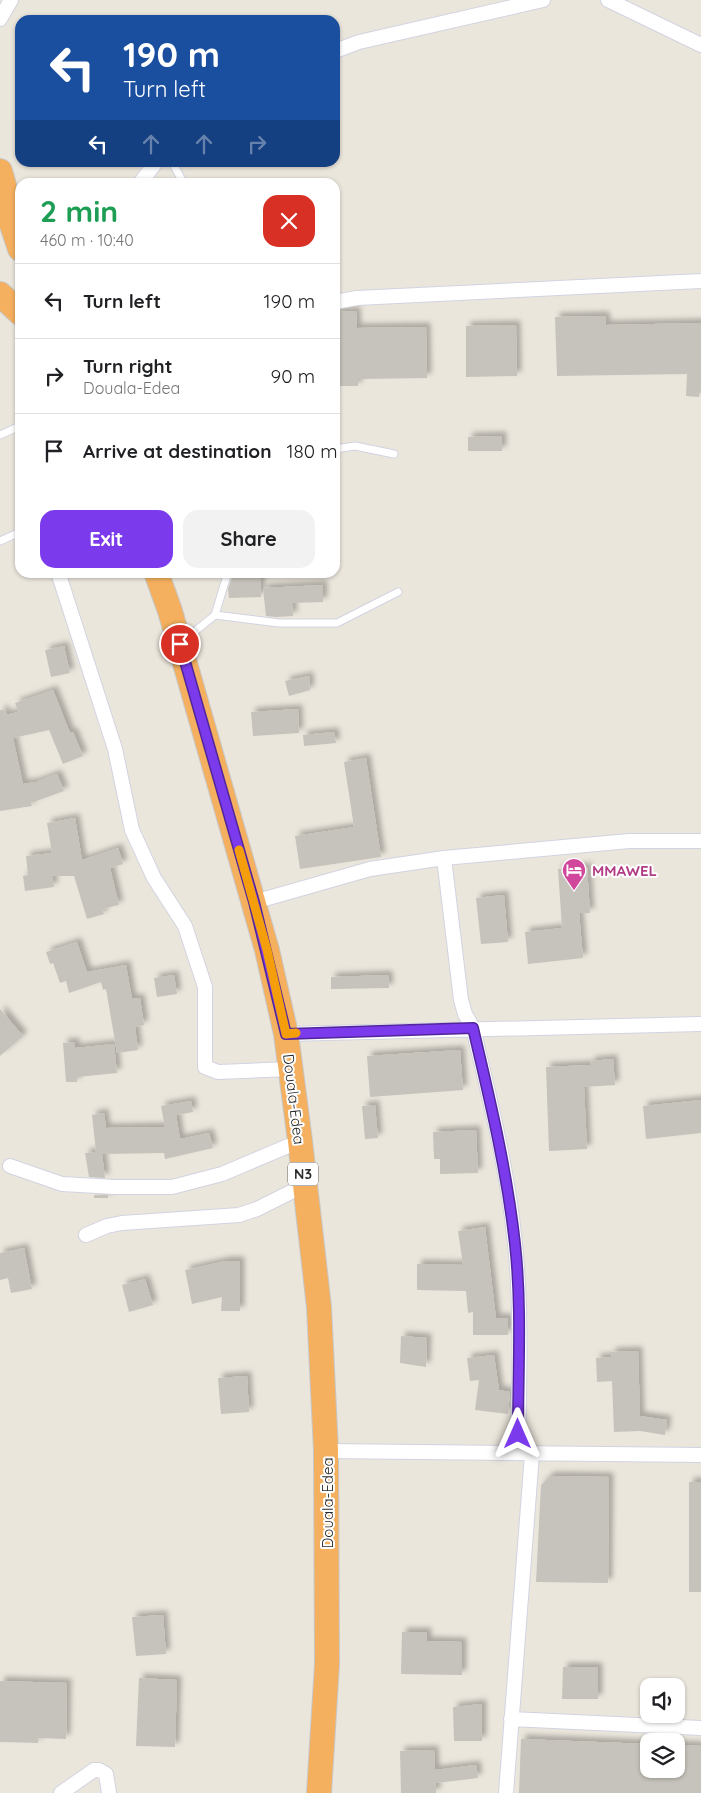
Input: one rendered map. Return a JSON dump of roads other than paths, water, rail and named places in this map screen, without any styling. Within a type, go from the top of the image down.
[{"type":"highway","points":[[0,171],[4,185],[3,209],[15,237]]},
{"type":"highway","points":[[0,294],[15,308]]},
{"type":"highway","name":"Douala-Edea","points":[[158,578],[180,644],[254,902],[286,1034],[319,1307],[326,1452],[327,1664],[320,1793]]},
{"type":"street","points":[[0,19],[11,0]]},
{"type":"street","points":[[340,49],[359,42],[543,0]]},
{"type":"street","points":[[608,0],[701,45]]},
{"type":"street","points":[[144,178],[152,167]]},
{"type":"street","points":[[340,301],[357,298],[701,281]]},
{"type":"street","points":[[60,578],[115,749],[132,830],[154,878],[184,926],[205,987],[205,1067],[218,1072],[290,1069]]},
{"type":"street","points":[[254,902],[370,868],[444,858],[629,841],[701,841]]},
{"type":"street","points":[[444,858],[461,1000],[465,1014],[473,1028],[499,1136],[507,1180],[515,1246],[525,1454],[506,1793]]},
{"type":"street","points":[[286,1034],[701,1024]]},
{"type":"street","points":[[10,1166],[62,1184],[115,1187],[172,1187],[222,1174],[300,1141]]},
{"type":"street","points":[[86,1235],[107,1226],[122,1223],[238,1215],[257,1209],[305,1185]]},
{"type":"street","points":[[326,1452],[701,1455]]},
{"type":"street","points":[[511,1719],[701,1728]]},
{"type":"street","points":[[61,1793],[94,1770],[99,1770],[106,1774],[109,1793]]},
{"type":"lane","points":[[0,434],[15,428]]},
{"type":"lane","points":[[340,448],[355,446],[394,454]]},
{"type":"lane","points":[[0,541],[15,534]]},
{"type":"lane","points":[[180,644],[215,615],[226,578]]},
{"type":"lane","points":[[215,615],[279,623],[337,623],[398,592]]},
{"type":"place","name":"MMAWEL","points":[[574,891]]}]
